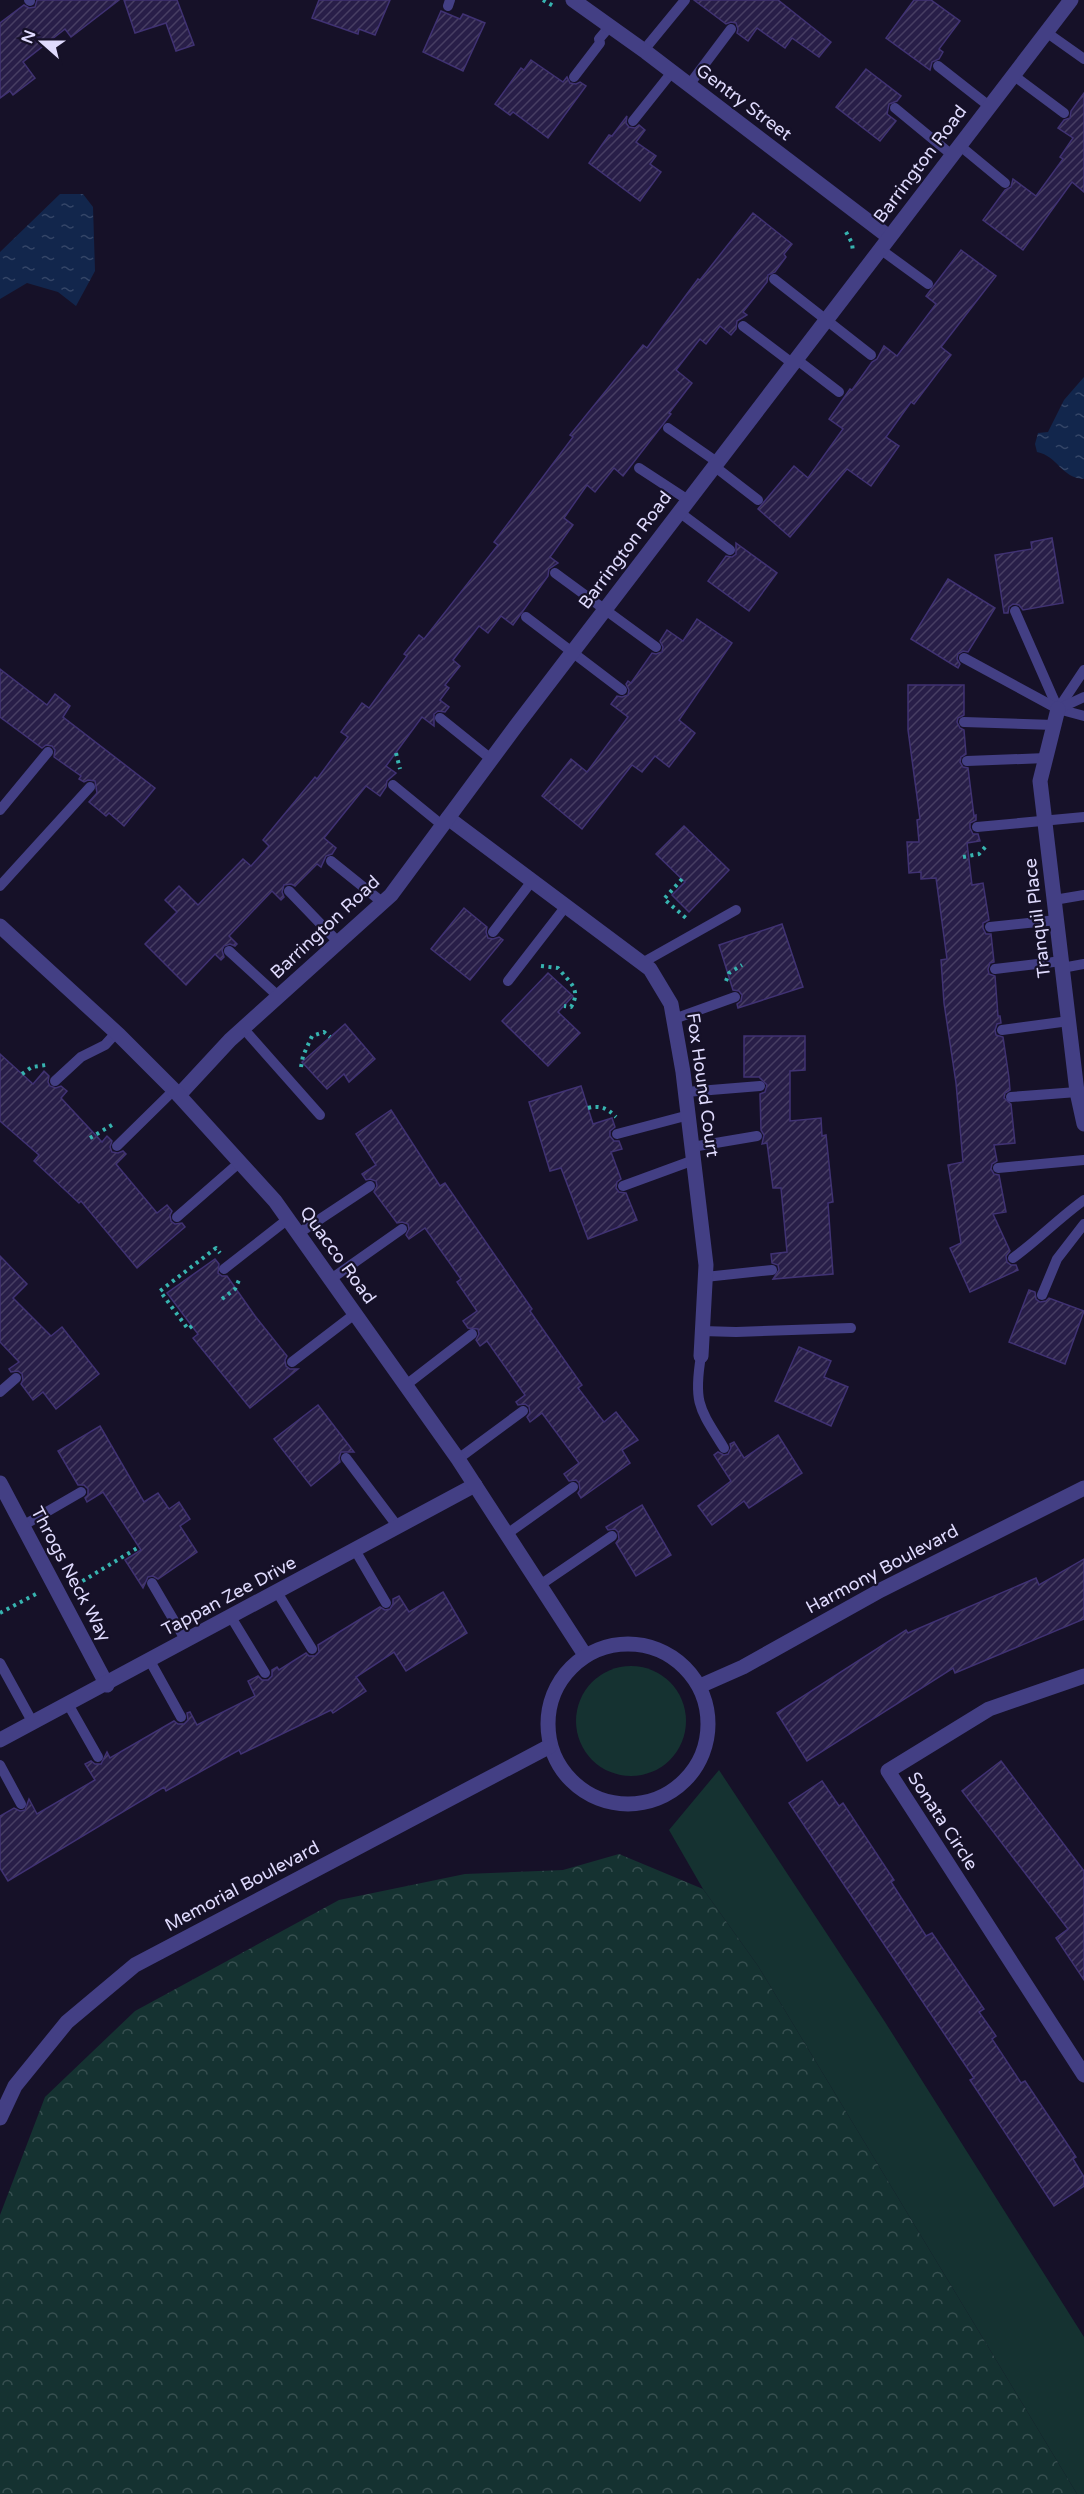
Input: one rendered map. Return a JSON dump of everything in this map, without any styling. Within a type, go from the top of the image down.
[{"type":"street","name":"Gentry Street","points":[[573,0],[672,72],[885,243]]},
{"type":"street","name":"Barrington Road","points":[[176,1093],[243,1028],[391,895],[604,609],[1068,1]]},
{"type":"street","name":"Tranquil Place","points":[[1058,709],[1040,781],[1077,1092],[1084,1124]]},
{"type":"street","name":"Fox Hound Court","points":[[445,821],[532,881],[650,969],[671,1004],[686,1092],[706,1265],[701,1356]]},
{"type":"street","name":"Quacco Road","points":[[0,926],[116,1033],[176,1093],[240,1162],[288,1219],[459,1460],[585,1655]]},
{"type":"street","name":"Throgs Neck Way","points":[[0,1483],[107,1685]]},
{"type":"street","name":"Tappan Zee Drive","points":[[0,1740],[107,1685],[475,1485]]},
{"type":"street","name":"Harmony Boulevard","points":[[700,1686],[743,1667],[891,1585],[1084,1488]]},
{"type":"street","points":[[636,1643],[645,1645],[662,1650],[684,1665],[700,1686],[708,1712],[708,1739],[698,1764],[681,1785],[658,1799],[631,1805],[604,1802],[580,1790],[561,1770],[550,1746],[547,1720],[553,1695],[566,1672],[585,1655],[610,1645],[636,1643]]},
{"type":"street","name":"Sonata Circle","points":[[1084,1676],[988,1709],[888,1771],[1084,2075]]},
{"type":"street","name":"Memorial Boulevard","points":[[0,2118],[15,2086],[67,2022],[135,1965],[550,1746]]},
{"type":"lane","points":[[644,51],[685,0]]},
{"type":"lane","points":[[574,77],[610,26]]},
{"type":"lane","points":[[689,86],[731,29]]},
{"type":"lane","points":[[1046,32],[1084,58]]},
{"type":"lane","points":[[938,66],[989,106]]},
{"type":"lane","points":[[633,121],[672,72]]},
{"type":"lane","points":[[1013,75],[1064,112]]},
{"type":"lane","points":[[895,108],[1005,183]]},
{"type":"lane","points":[[885,243],[928,284]]},
{"type":"lane","points":[[774,279],[871,355]]},
{"type":"lane","points":[[743,326],[839,392]]},
{"type":"lane","points":[[668,428],[716,464],[758,500]]},
{"type":"lane","points":[[639,468],[684,506],[730,550]]},
{"type":"lane","points":[[555,573],[656,646]]},
{"type":"lane","points":[[1015,611],[1058,709]]},
{"type":"lane","points":[[526,617],[622,690]]},
{"type":"lane","points":[[964,658],[1058,709],[1084,716]]},
{"type":"lane","points":[[1058,709],[1084,670]]},
{"type":"lane","points":[[1058,709],[1084,697]]},
{"type":"lane","points":[[440,718],[491,759]]},
{"type":"lane","points":[[964,722],[1054,725]]},
{"type":"lane","points":[[0,810],[48,752]]},
{"type":"lane","points":[[967,761],[1046,758]]},
{"type":"lane","points":[[393,785],[445,821]]},
{"type":"lane","points":[[0,886],[90,787]]},
{"type":"lane","points":[[977,827],[1084,817]]},
{"type":"lane","points":[[332,861],[382,902]]},
{"type":"lane","points":[[493,932],[532,881]]},
{"type":"lane","points":[[289,891],[338,942]]},
{"type":"lane","points":[[1054,900],[1084,895]]},
{"type":"lane","points":[[508,981],[566,906]]},
{"type":"lane","points":[[642,963],[736,910]]},
{"type":"lane","points":[[990,927],[1057,920]]},
{"type":"lane","points":[[229,951],[278,996]]},
{"type":"lane","points":[[995,969],[1084,964]]},
{"type":"lane","points":[[674,1018],[735,998]]},
{"type":"lane","points":[[1002,1030],[1069,1021]]},
{"type":"lane","points":[[243,1028],[320,1115]]},
{"type":"lane","points":[[56,1082],[81,1056],[105,1045],[116,1033]]},
{"type":"lane","points":[[686,1092],[760,1086]]},
{"type":"lane","points":[[1011,1097],[1077,1092]]},
{"type":"lane","points":[[117,1146],[176,1093]]},
{"type":"lane","points":[[620,1133],[689,1115]]},
{"type":"lane","points":[[623,1186],[693,1154],[757,1136]]},
{"type":"lane","points":[[998,1167],[1084,1160]]},
{"type":"lane","points":[[177,1217],[240,1162]]},
{"type":"lane","points":[[298,1233],[370,1186]]},
{"type":"lane","points":[[1013,1258],[1037,1241],[1053,1222],[1084,1200]]},
{"type":"lane","points":[[226,1267],[288,1219]]},
{"type":"lane","points":[[1042,1295],[1057,1259],[1084,1224]]},
{"type":"lane","points":[[331,1279],[402,1230]]},
{"type":"lane","points":[[705,1277],[772,1269]]},
{"type":"lane","points":[[292,1362],[356,1313]]},
{"type":"lane","points":[[702,1330],[736,1332],[851,1328]]},
{"type":"lane","points":[[406,1384],[472,1334]]},
{"type":"lane","points":[[701,1356],[696,1386],[701,1410],[724,1449]]},
{"type":"lane","points":[[0,1392],[16,1378]]},
{"type":"lane","points":[[459,1460],[523,1412]]},
{"type":"lane","points":[[346,1458],[398,1527]]},
{"type":"lane","points":[[507,1534],[573,1487]]},
{"type":"lane","points":[[24,1525],[81,1492]]},
{"type":"lane","points":[[540,1586],[612,1536]]},
{"type":"lane","points":[[355,1550],[387,1603]]},
{"type":"lane","points":[[152,1582],[186,1641]]},
{"type":"lane","points":[[277,1592],[312,1649]]},
{"type":"lane","points":[[231,1617],[265,1673]]},
{"type":"lane","points":[[150,1661],[181,1717]]},
{"type":"lane","points":[[0,1663],[33,1723]]},
{"type":"lane","points":[[68,1704],[98,1757]]},
{"type":"lane","points":[[0,1765],[21,1804]]},
{"type":"path","points":[[682,879],[664,899],[700,930]]},
{"type":"path","points":[[528,955],[540,965],[558,968],[576,990],[576,998],[570,1007],[564,1006]]},
{"type":"path","points":[[295,1087],[301,1077],[303,1056],[312,1036],[324,1032],[330,1037]]},
{"type":"path","points":[[588,1108],[596,1106],[606,1108],[618,1120],[620,1133]]},
{"type":"path","points":[[192,1326],[188,1329],[160,1291],[216,1248],[226,1267]]},
{"type":"path","points":[[0,1613],[57,1589],[139,1547]]},
{"type":"green space","points":[[631,1666],[652,1670],[670,1682],[682,1700],[686,1721],[682,1742],[670,1760],[652,1772],[631,1776],[610,1772],[592,1760],[580,1742],[576,1721],[580,1700],[592,1682],[610,1670]]},
{"type":"green space","points":[[719,1770],[885,2022],[1084,2337],[1084,2494],[1077,2494],[758,1966],[703,1889],[669,1830]]},
{"type":"green space","points":[[619,1854],[703,1889],[758,1966],[1077,2494],[0,2494],[0,2215],[45,2097],[135,2011],[339,1900],[465,1874],[563,1870]]},
{"type":"water","points":[[60,194],[83,194],[93,207],[95,271],[76,306],[58,292],[27,283],[0,299],[0,252]]},
{"type":"water","points":[[1084,377],[1084,479],[1070,475],[1050,458],[1037,452],[1035,444],[1038,433],[1048,432],[1064,400]]},
{"type":"building","points":[[37,0],[119,0],[71,37],[65,29],[23,62],[35,78],[13,95],[10,91],[0,98],[0,23],[24,5],[29,8],[35,7]]},
{"type":"building","points":[[124,0],[177,0],[194,45],[176,51],[166,23],[135,33]]},
{"type":"building","points":[[319,0],[390,0],[375,35],[359,29],[358,34],[312,18]]},
{"type":"building","points":[[694,0],[778,0],[831,42],[819,57],[792,38],[785,48],[757,28],[748,41],[737,33],[736,23],[726,24]]},
{"type":"building","points":[[914,0],[931,0],[960,21],[939,49],[943,52],[939,59],[932,62],[930,70],[886,38]]},
{"type":"building","points":[[441,11],[460,19],[463,14],[485,23],[463,71],[423,52]]},
{"type":"building","points":[[531,60],[563,82],[567,77],[570,83],[580,82],[586,86],[548,138],[513,112],[510,115],[495,104],[521,68],[524,70]]},
{"type":"building","points":[[866,69],[901,96],[897,101],[889,104],[887,114],[896,121],[880,141],[836,107]]},
{"type":"building","points":[[1084,93],[1084,192],[1072,182],[1023,250],[983,220],[1005,190],[1011,187],[1013,179],[1036,196],[1063,159],[1060,157],[1073,138],[1058,128],[1064,120],[1070,118],[1071,111]]},
{"type":"building","points":[[627,116],[626,123],[629,127],[635,128],[639,125],[645,130],[636,142],[656,156],[650,164],[661,172],[640,201],[589,163],[609,135],[612,136]]},
{"type":"building","points":[[753,213],[792,244],[784,254],[786,257],[775,272],[768,275],[767,282],[743,312],[747,315],[737,321],[736,329],[731,335],[720,326],[706,344],[700,339],[676,370],[692,383],[623,476],[614,468],[595,492],[587,485],[564,518],[573,525],[550,557],[558,563],[549,569],[548,576],[513,625],[501,616],[488,633],[479,626],[453,660],[460,666],[445,685],[449,688],[440,700],[449,707],[445,712],[438,711],[434,714],[434,726],[422,717],[386,766],[396,773],[387,781],[380,796],[366,786],[324,838],[336,848],[332,854],[326,856],[321,867],[317,864],[295,886],[284,885],[282,892],[284,897],[281,900],[272,891],[229,936],[237,944],[224,946],[222,950],[224,957],[221,960],[215,954],[186,985],[145,944],[177,912],[165,900],[179,886],[198,905],[243,859],[251,866],[269,846],[263,840],[315,777],[317,779],[348,737],[341,732],[362,703],[369,708],[407,656],[404,654],[419,635],[424,639],[498,545],[494,542],[573,437],[570,435],[643,345],[647,348],[698,279],[700,280]]},
{"type":"building","points":[[961,250],[996,276],[941,347],[951,355],[914,404],[911,402],[886,437],[899,446],[871,486],[847,469],[790,537],[758,509],[794,466],[808,478],[843,429],[829,419],[850,389],[852,390],[872,362],[877,359],[884,346],[897,356],[936,304],[926,296]]},
{"type":"building","points":[[1052,538],[1063,603],[1023,610],[1019,605],[1013,604],[1009,607],[1008,613],[1004,613],[995,555],[1032,549],[1031,542]]},
{"type":"building","points":[[736,543],[777,573],[749,611],[708,581],[726,556],[732,557],[736,554]]},
{"type":"building","points":[[948,579],[995,608],[968,652],[963,651],[958,654],[957,659],[960,664],[958,668],[911,639]]},
{"type":"building","points":[[697,619],[732,643],[679,720],[695,733],[669,767],[655,756],[642,772],[632,765],[582,829],[542,796],[571,759],[587,772],[628,717],[611,704],[617,696],[628,695],[629,690],[626,684],[628,681],[631,683],[652,653],[662,652],[663,647],[660,641],[667,630],[683,641]]},
{"type":"building","points":[[0,669],[47,705],[55,694],[70,706],[63,717],[155,788],[124,826],[109,813],[106,816],[89,802],[97,793],[95,781],[84,782],[79,779],[81,776],[54,757],[55,750],[52,746],[46,745],[42,748],[0,717]]},
{"type":"building","points":[[908,685],[964,685],[964,715],[958,718],[957,722],[964,730],[966,754],[961,757],[960,762],[963,767],[968,768],[974,816],[976,815],[976,820],[970,823],[970,828],[973,834],[978,834],[980,841],[967,843],[972,885],[983,883],[989,920],[983,923],[983,928],[986,934],[991,934],[994,962],[990,963],[988,969],[989,974],[995,976],[998,1016],[1000,1016],[1001,1023],[997,1024],[995,1030],[996,1035],[1003,1037],[1009,1078],[1010,1090],[1005,1093],[1004,1098],[1011,1104],[1015,1143],[994,1145],[997,1161],[992,1164],[991,1169],[994,1174],[999,1175],[1006,1212],[993,1214],[1010,1251],[1006,1256],[1007,1262],[1016,1265],[1018,1270],[970,1292],[950,1248],[961,1243],[948,1165],[963,1162],[956,1083],[944,1003],[941,960],[947,959],[936,878],[921,879],[921,872],[909,873],[907,842],[919,842],[917,820],[920,819],[908,730]]},
{"type":"building","points":[[684,826],[729,870],[689,912],[672,895],[685,882],[656,854]]},
{"type":"building","points":[[464,908],[487,927],[488,938],[499,937],[503,940],[470,980],[431,949]]},
{"type":"building","points":[[782,924],[803,987],[738,1008],[737,1004],[741,1001],[742,995],[739,991],[733,990],[719,945]]},
{"type":"building","points":[[548,973],[573,996],[558,1012],[580,1033],[548,1066],[502,1021]]},
{"type":"building","points":[[345,1024],[375,1059],[349,1082],[344,1074],[327,1089],[302,1062]]},
{"type":"building","points":[[744,1036],[805,1036],[805,1070],[790,1071],[790,1121],[821,1118],[822,1136],[826,1135],[833,1202],[828,1203],[833,1274],[773,1279],[779,1270],[778,1265],[772,1263],[771,1254],[787,1252],[781,1188],[773,1188],[767,1143],[762,1144],[764,1135],[761,1130],[760,1094],[765,1092],[767,1085],[759,1077],[744,1077]]},
{"type":"building","points":[[0,1054],[33,1084],[44,1071],[49,1076],[50,1086],[56,1088],[61,1086],[67,1091],[61,1098],[102,1142],[107,1136],[112,1141],[110,1147],[112,1152],[123,1151],[126,1154],[116,1164],[157,1213],[167,1205],[172,1211],[171,1221],[175,1224],[182,1223],[185,1227],[137,1268],[81,1201],[79,1203],[34,1161],[39,1155],[0,1121]]},
{"type":"building","points":[[581,1086],[593,1124],[612,1118],[615,1127],[610,1131],[610,1136],[614,1141],[619,1141],[622,1149],[611,1152],[621,1179],[617,1182],[616,1188],[619,1192],[626,1193],[637,1220],[588,1239],[561,1168],[550,1171],[529,1102]]},
{"type":"building","points":[[391,1110],[440,1186],[445,1183],[532,1309],[530,1311],[582,1385],[578,1388],[604,1422],[616,1412],[638,1440],[622,1450],[630,1463],[581,1498],[578,1493],[579,1483],[576,1480],[569,1481],[564,1474],[579,1463],[542,1413],[530,1422],[527,1417],[530,1413],[529,1407],[525,1404],[518,1405],[516,1402],[525,1395],[487,1341],[480,1346],[476,1340],[479,1334],[478,1329],[468,1328],[463,1321],[477,1311],[457,1282],[461,1279],[425,1228],[409,1239],[406,1235],[409,1229],[408,1224],[397,1223],[374,1192],[377,1186],[376,1181],[366,1180],[362,1174],[376,1165],[356,1134]]},
{"type":"building","points":[[0,1256],[27,1284],[13,1298],[51,1336],[62,1327],[99,1374],[56,1409],[43,1392],[33,1400],[21,1384],[22,1374],[18,1371],[11,1372],[9,1369],[19,1362],[0,1342]]},
{"type":"building","points":[[215,1259],[219,1264],[218,1273],[227,1276],[287,1356],[286,1366],[290,1369],[298,1369],[250,1408],[193,1338],[198,1334],[167,1293]]},
{"type":"building","points":[[1029,1290],[1035,1292],[1036,1299],[1040,1302],[1049,1298],[1084,1311],[1065,1364],[1009,1342]]},
{"type":"building","points":[[799,1347],[831,1361],[824,1377],[848,1387],[831,1426],[775,1401]]},
{"type":"building","points":[[318,1405],[354,1452],[341,1452],[340,1462],[311,1486],[274,1439]]},
{"type":"building","points":[[100,1426],[144,1502],[158,1493],[169,1509],[179,1502],[190,1519],[180,1526],[197,1552],[158,1579],[153,1576],[148,1577],[143,1588],[125,1560],[141,1550],[103,1492],[87,1502],[85,1498],[88,1495],[88,1489],[84,1485],[78,1485],[58,1451]]},
{"type":"building","points":[[778,1435],[802,1473],[749,1508],[744,1501],[712,1525],[698,1506],[731,1481],[714,1455],[718,1452],[728,1454],[730,1444],[734,1442],[744,1458]]},
{"type":"building","points":[[642,1505],[671,1555],[636,1576],[616,1543],[619,1539],[618,1532],[615,1529],[608,1530],[606,1527]]},
{"type":"building","points":[[1084,1559],[1084,1619],[955,1673],[953,1668],[807,1761],[777,1713],[906,1630],[908,1633],[1036,1578],[1039,1585]]},
{"type":"building","points":[[443,1592],[467,1633],[406,1671],[394,1652],[356,1677],[366,1691],[333,1713],[331,1710],[241,1754],[239,1750],[166,1791],[164,1787],[8,1881],[0,1868],[0,1816],[14,1808],[20,1811],[25,1810],[29,1799],[37,1814],[95,1780],[85,1764],[91,1761],[101,1764],[107,1752],[110,1758],[174,1721],[184,1724],[188,1720],[187,1713],[190,1712],[197,1725],[255,1696],[248,1681],[258,1676],[262,1680],[268,1680],[272,1676],[272,1670],[277,1667],[279,1670],[306,1653],[309,1656],[315,1656],[319,1652],[318,1645],[380,1607],[385,1610],[390,1609],[393,1599],[399,1596],[409,1612]]},
{"type":"building","points":[[1001,1761],[1084,1871],[1084,1980],[1056,1938],[1068,1929],[962,1791]]},
{"type":"building","points":[[822,1781],[839,1806],[843,1803],[894,1880],[891,1882],[926,1936],[932,1933],[984,2009],[979,2012],[996,2036],[992,2039],[1021,2083],[1025,2081],[1076,2157],[1073,2159],[1084,2177],[1084,2186],[1054,2206],[970,2080],[974,2078],[789,1803]]}]
